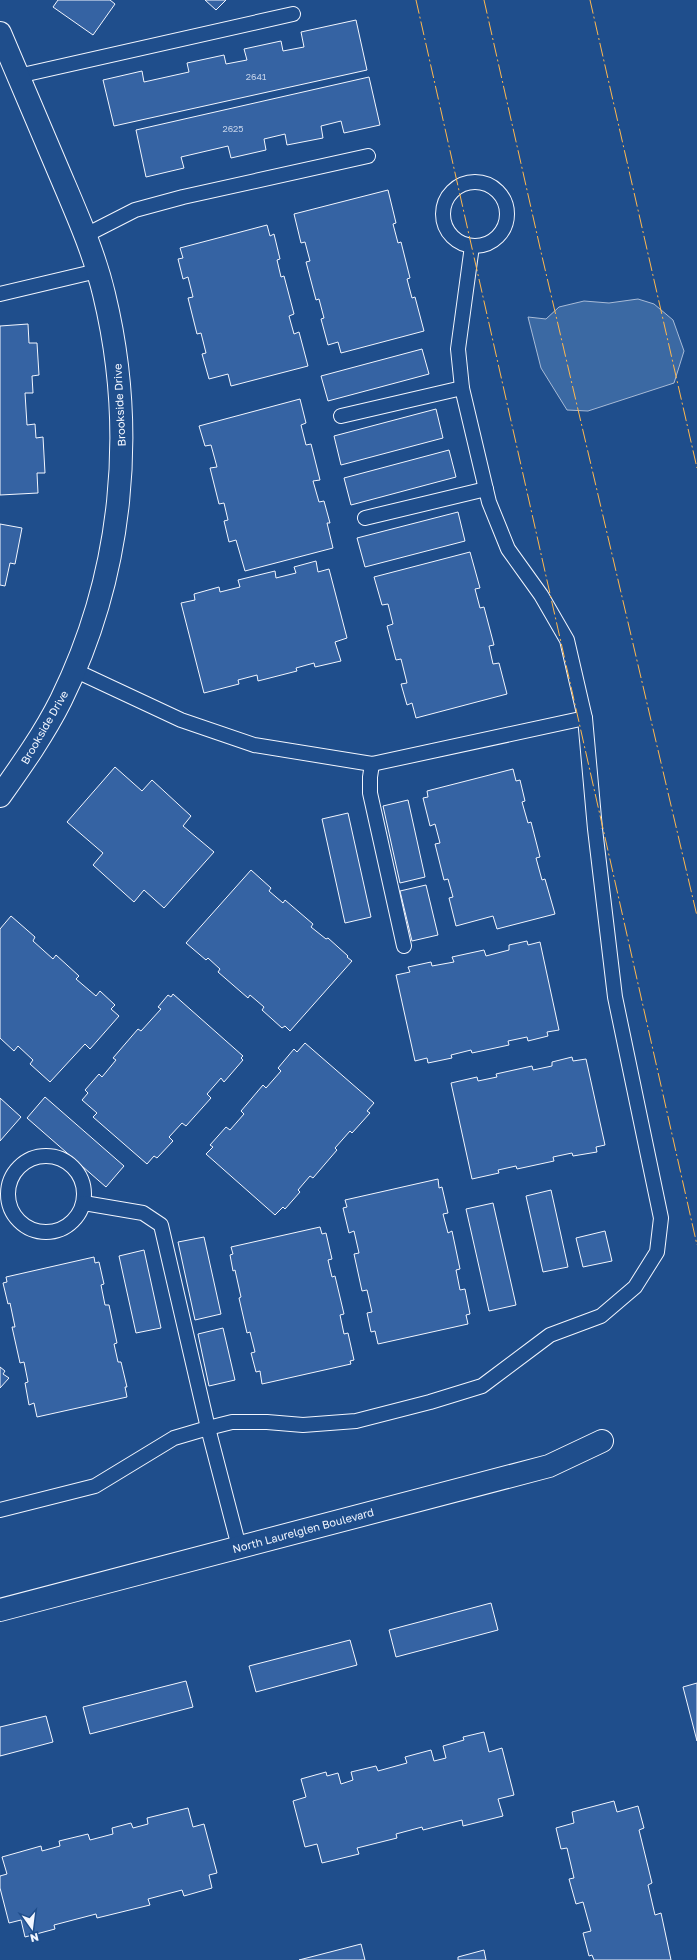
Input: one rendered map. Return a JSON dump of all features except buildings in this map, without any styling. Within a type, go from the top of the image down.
[{"type":"street","name":"Brookside Drive","points":[[0,33],[86,235],[104,294],[118,363],[122,434],[118,505],[106,576],[89,634],[61,700],[31,752],[0,796]]},
{"type":"street","name":"North Laurelglen Boulevard","points":[[0,1610],[549,1466],[602,1441]]},
{"type":"lane","points":[[18,76],[292,14]]},
{"type":"lane","points":[[86,235],[135,210],[190,196],[368,156]]},
{"type":"lane","points":[[468,182],[479,182],[490,185],[498,192],[504,201],[507,212],[506,223],[501,233],[493,240],[483,245],[472,246],[462,244],[453,238],[443,221],[442,211],[445,201],[458,186],[468,182]]},
{"type":"lane","points":[[0,1510],[95,1486],[174,1438],[208,1428],[232,1422],[267,1422],[302,1425],[356,1421],[430,1402],[482,1386],[550,1334],[601,1316],[635,1287],[657,1252],[661,1218],[615,997],[595,830],[585,718],[568,640],[542,595],[508,549],[489,502],[462,388],[458,349],[472,246]]},
{"type":"lane","points":[[0,294],[97,271]]},
{"type":"lane","points":[[341,416],[462,388]]},
{"type":"lane","points":[[365,518],[486,489]]},
{"type":"lane","points":[[74,670],[180,720],[254,746],[372,764],[585,718]]},
{"type":"lane","points":[[372,764],[370,793],[404,946]]},
{"type":"lane","points":[[43,1156],[55,1157],[66,1161],[76,1169],[82,1179],[85,1191],[84,1203],[79,1215],[70,1225],[58,1231],[45,1233],[32,1230],[20,1223],[12,1213],[8,1200],[8,1187],[13,1175],[21,1165],[31,1159],[43,1156]]},
{"type":"lane","points":[[84,1203],[143,1213],[161,1225],[208,1428],[239,1547]]},
{"type":"water","points":[[638,299],[654,304],[673,320],[684,351],[674,383],[588,411],[567,410],[541,368],[528,317],[546,319],[559,307],[584,301],[609,303]]},
{"type":"power","points":[[416,0],[697,1245]]},
{"type":"power","points":[[484,0],[541,252],[697,916]]},
{"type":"power","points":[[590,0],[697,468]]}]
